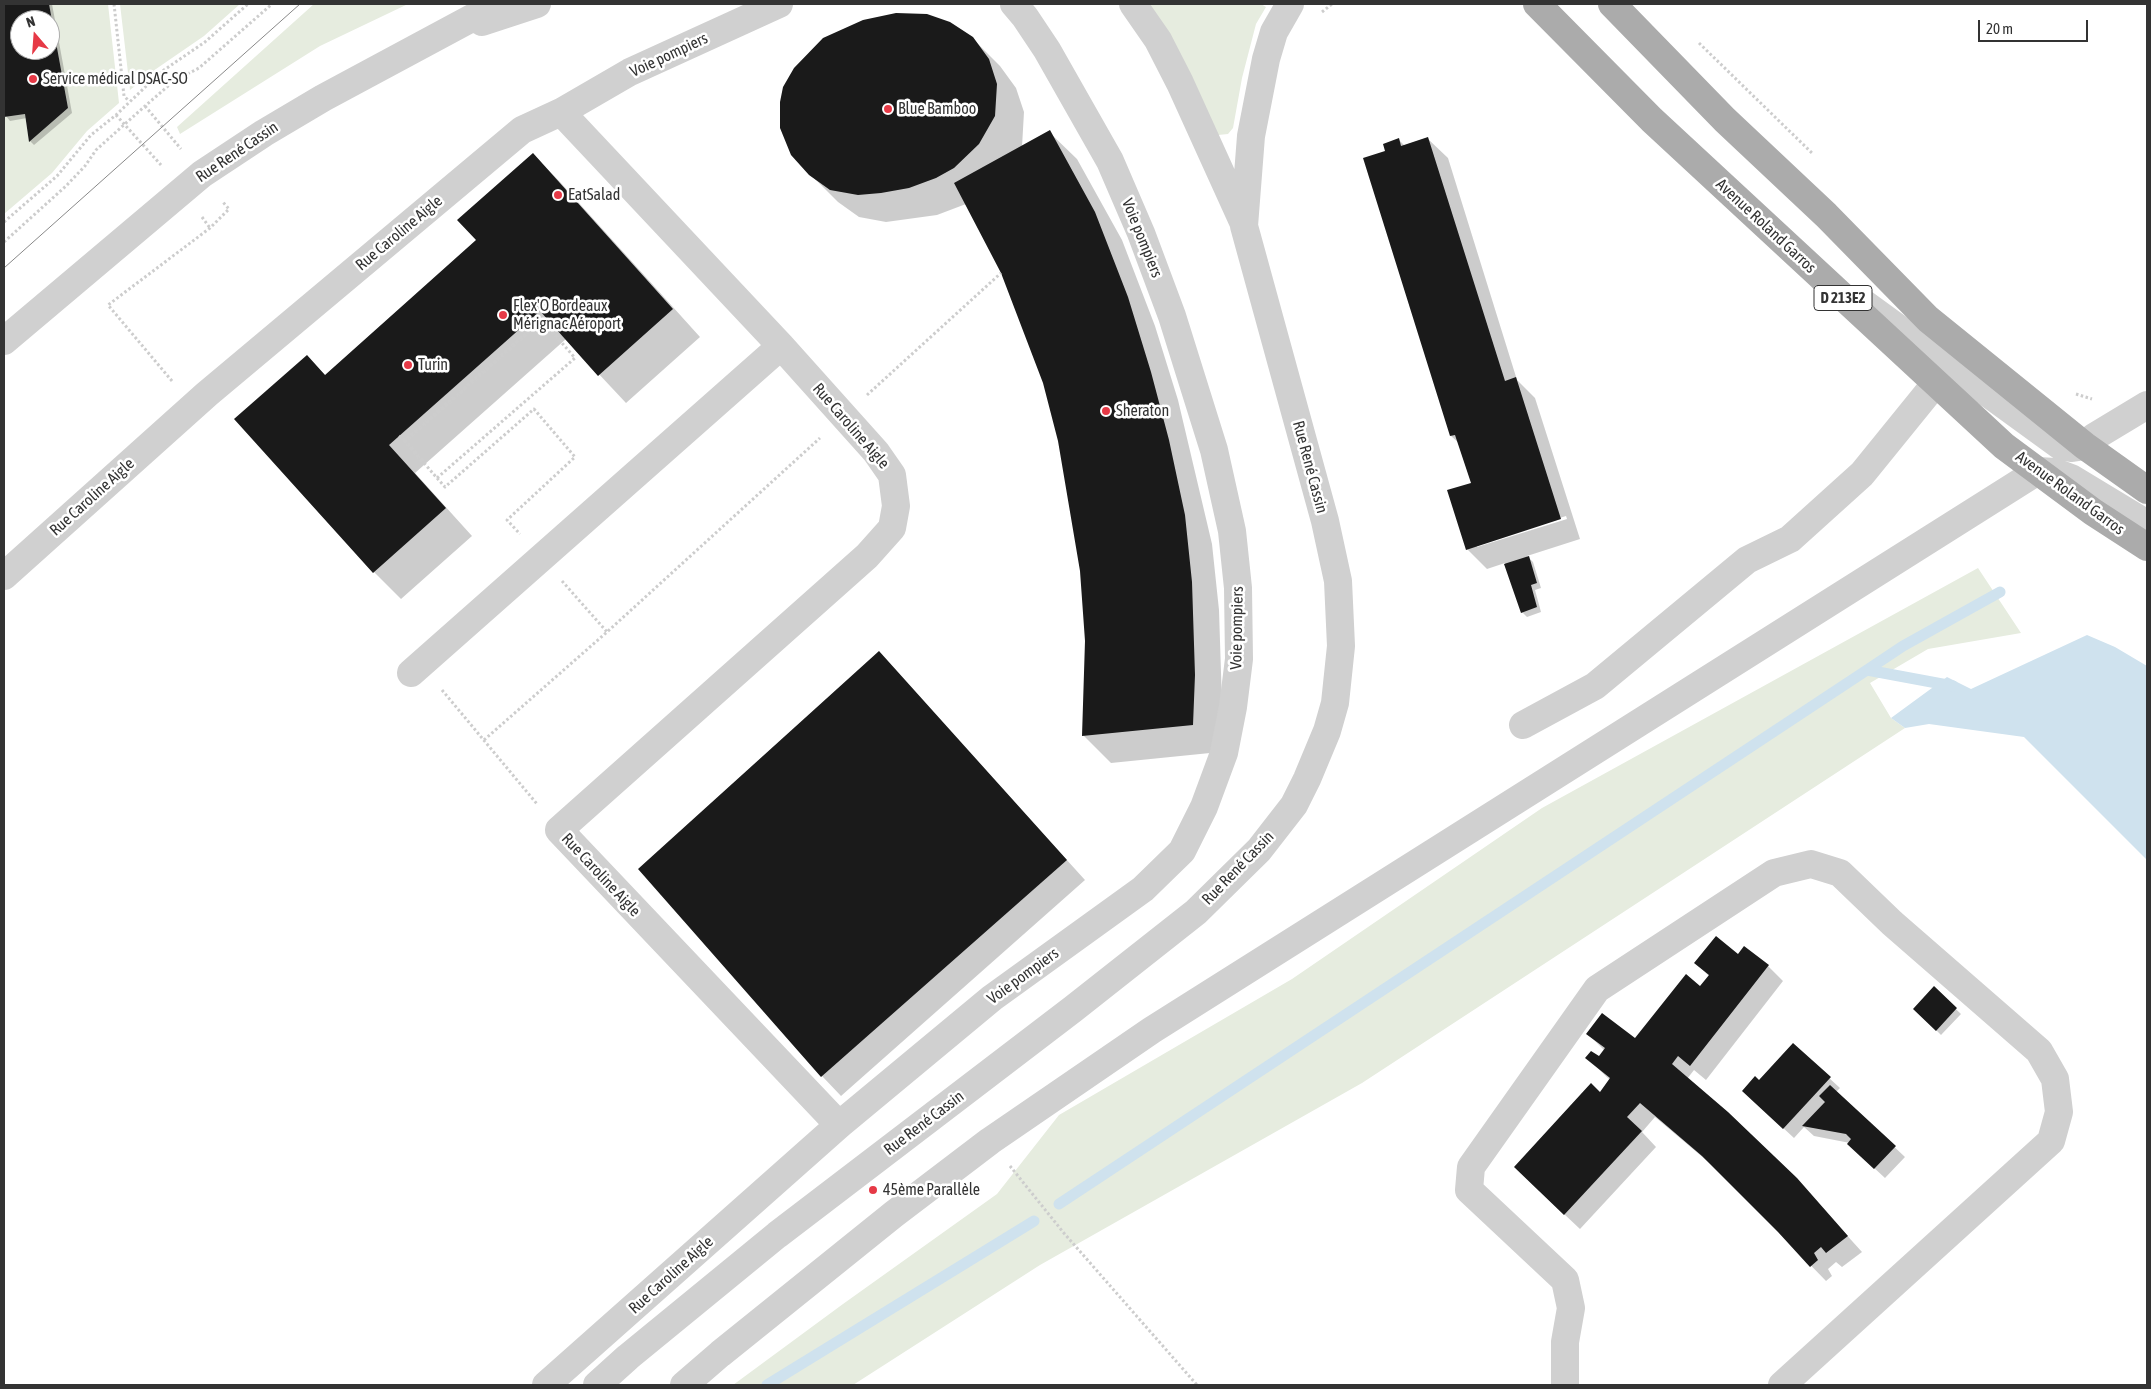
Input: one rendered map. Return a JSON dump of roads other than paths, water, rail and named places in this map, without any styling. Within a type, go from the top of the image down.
[{"type":"main road","name":"Avenue Roland Garros","points":[[1537,4],[1652,120],[1778,239],[2004,446],[2093,512],[2147,547]]},
{"type":"main road","name":"D 213E2","points":[[1612,4],[1725,120],[1826,215],[1928,319],[2085,446],[2147,490]]},
{"type":"street","name":"Rue René Cassin","points":[[4,341],[202,174],[264,132],[297,113],[498,4]]},
{"type":"street","points":[[439,36],[537,4]]},
{"type":"street","name":"Voie pompiers","points":[[562,112],[630,72],[779,4]]},
{"type":"street","name":"Voie pompiers","points":[[839,1125],[992,998],[1142,889],[1182,851],[1204,807],[1224,753],[1233,707],[1239,659],[1238,588],[1233,541],[1214,450],[1196,391],[1172,316],[1141,232],[1110,161],[1047,50],[1025,16],[1014,4]]},
{"type":"street","points":[[1133,4],[1158,40],[1180,83],[1244,226]]},
{"type":"street","name":"Rue René Cassin","points":[[597,1385],[628,1357],[777,1235],[1058,1021],[1196,912],[1259,850],[1294,805],[1318,756],[1335,703],[1341,646],[1341,616],[1338,581],[1327,528],[1244,226],[1251,136],[1266,59],[1274,32],[1290,4]]},
{"type":"street","name":"Rue Caroline Aigle","points":[[4,576],[194,406],[522,130],[562,112],[780,346],[876,452],[892,475],[896,506],[892,528],[867,556],[559,830],[839,1125],[546,1385]]},
{"type":"street","points":[[1778,239],[1929,352],[2059,445],[2072,448],[2085,446],[2094,437],[2147,405]]},
{"type":"street","points":[[416,669],[780,346]]},
{"type":"street","points":[[1523,725],[1595,686],[1747,560],[1790,539],[1862,474],[1935,384]]},
{"type":"street","points":[[684,1385],[894,1214],[990,1141],[1160,1025],[2038,471],[2055,472],[2071,478],[2147,524]]},
{"type":"street","points":[[1564,1385],[1565,1342],[1571,1308],[1565,1280],[1469,1190],[1471,1166],[1597,989],[1774,873],[1811,864],[1840,873],[1892,923],[2039,1051],[2055,1078],[2059,1112],[2051,1141],[1782,1385]]},
{"type":"water","points":[[2087,635],[2115,647],[2147,666],[2147,860],[2024,737],[1929,724],[1905,728],[1891,718],[1947,677],[1971,689]]},
{"type":"waterway","points":[[1059,1204],[1903,646],[2000,592]]},
{"type":"waterway","points":[[1867,670],[1953,686]]},
{"type":"waterway","points":[[767,1385],[1034,1221]]},
{"type":"tram line","points":[[4,268],[300,4]]},
{"type":"place","name":"Service médical DSAC-SO","points":[[33,79]]},
{"type":"place","name":"Blue Bamboo","points":[[888,109]]},
{"type":"place","name":"EatSalad","points":[[558,195]]},
{"type":"place","name":"Flex'O Bordeaux Mérignac Aéroport","points":[[503,315]]},
{"type":"place","name":"Turin","points":[[408,365]]},
{"type":"place","name":"Sheraton","points":[[1106,411]]},
{"type":"place","name":"45ème Parallèle","points":[[873,1190]]}]
